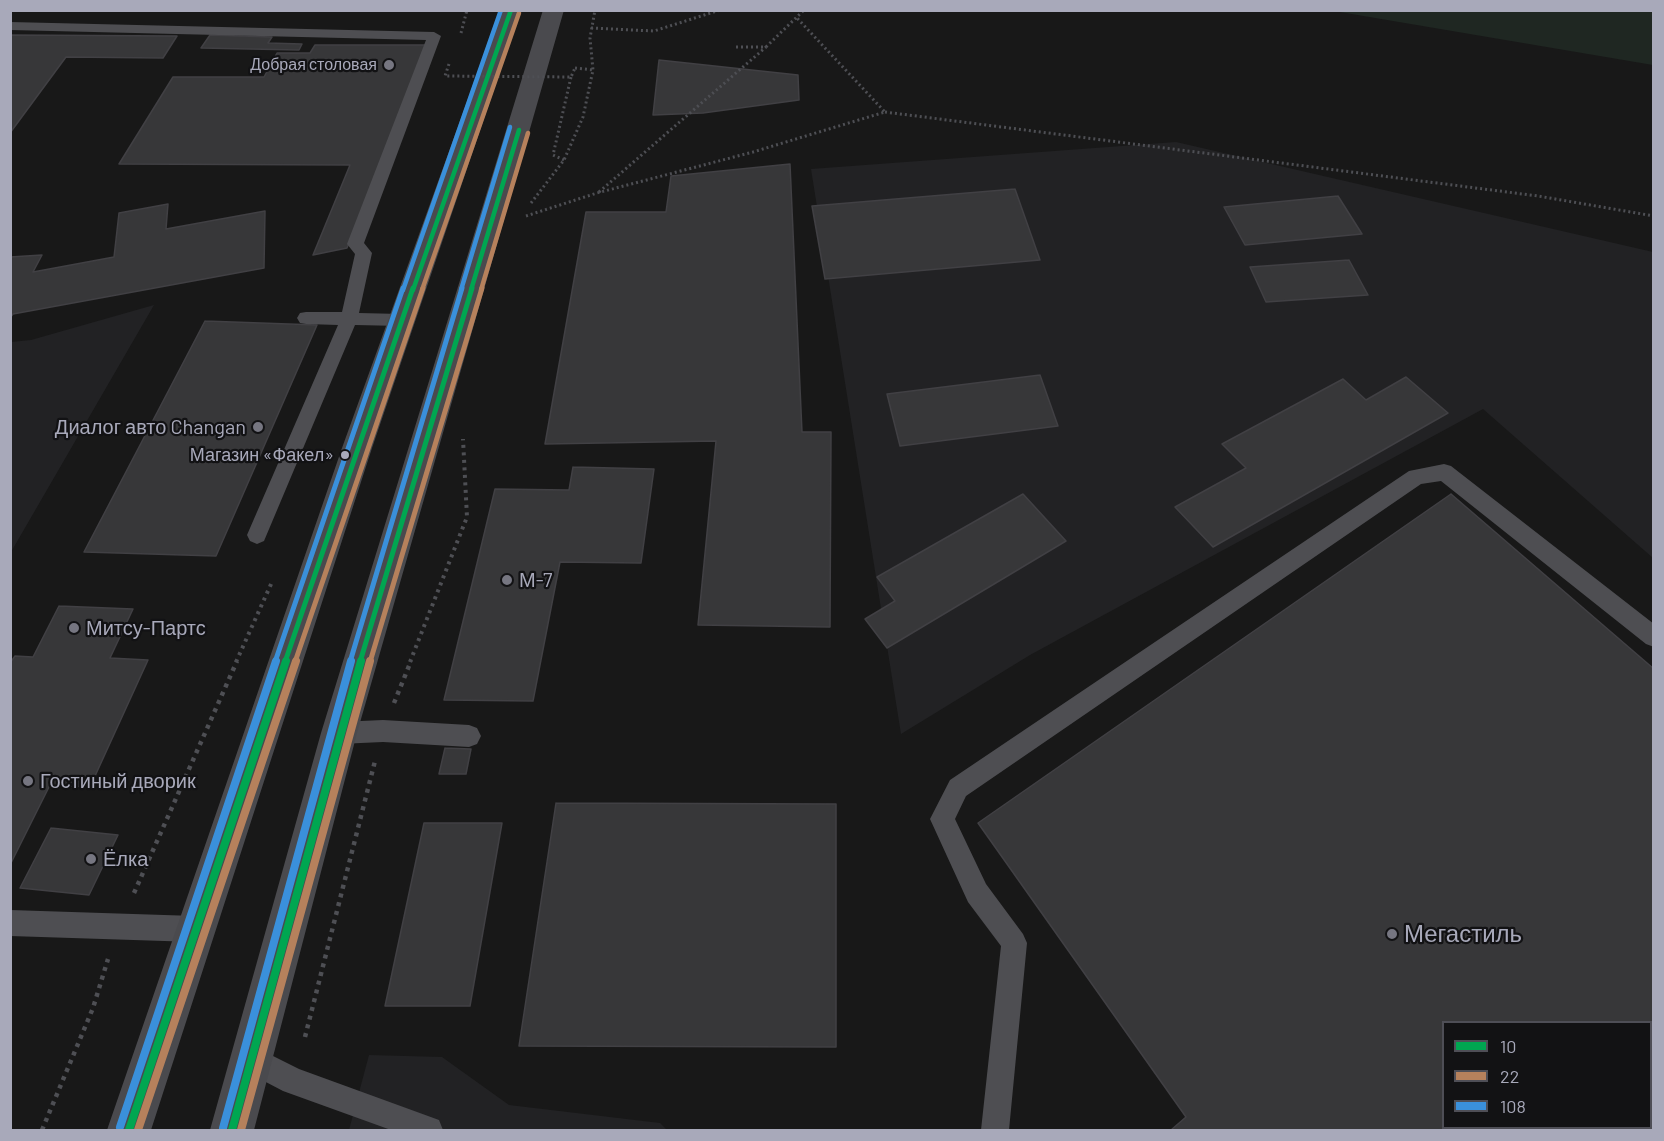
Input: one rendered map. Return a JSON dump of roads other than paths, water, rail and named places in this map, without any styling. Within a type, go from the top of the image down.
[{"type":"main road","points":[[129,1131],[401,321],[511,10]]},
{"type":"main road","points":[[232,1131],[253,1060],[339,733],[554,10]]},
{"type":"lane","points":[[10,26],[435,36],[355,244],[364,253],[349,319],[257,535]]},
{"type":"lane","points":[[306,318],[401,321]]},
{"type":"lane","points":[[995,1131],[1014,943],[976,893],[942,819],[958,788],[1416,477],[1444,472],[1653,637]]},
{"type":"lane","points":[[339,733],[383,731],[469,736]]},
{"type":"lane","points":[[10,923],[195,929]]},
{"type":"lane","points":[[253,1060],[293,1081],[429,1131]]},
{"type":"place","name":"Добрая столовая","points":[[389,65]]},
{"type":"place","name":"Диалог авто Changan","points":[[258,427]]},
{"type":"place","name":"Магазин «Факел»","points":[[345,455]]},
{"type":"place","name":"М-7","points":[[507,580]]},
{"type":"place","name":"Митсу-Партс","points":[[74,628]]},
{"type":"place","name":"Гостиный дворик","points":[[28,781]]},
{"type":"place","name":"Ёлка","points":[[91,859]]},
{"type":"place","name":"Мегастиль","points":[[1392,934]]}]
